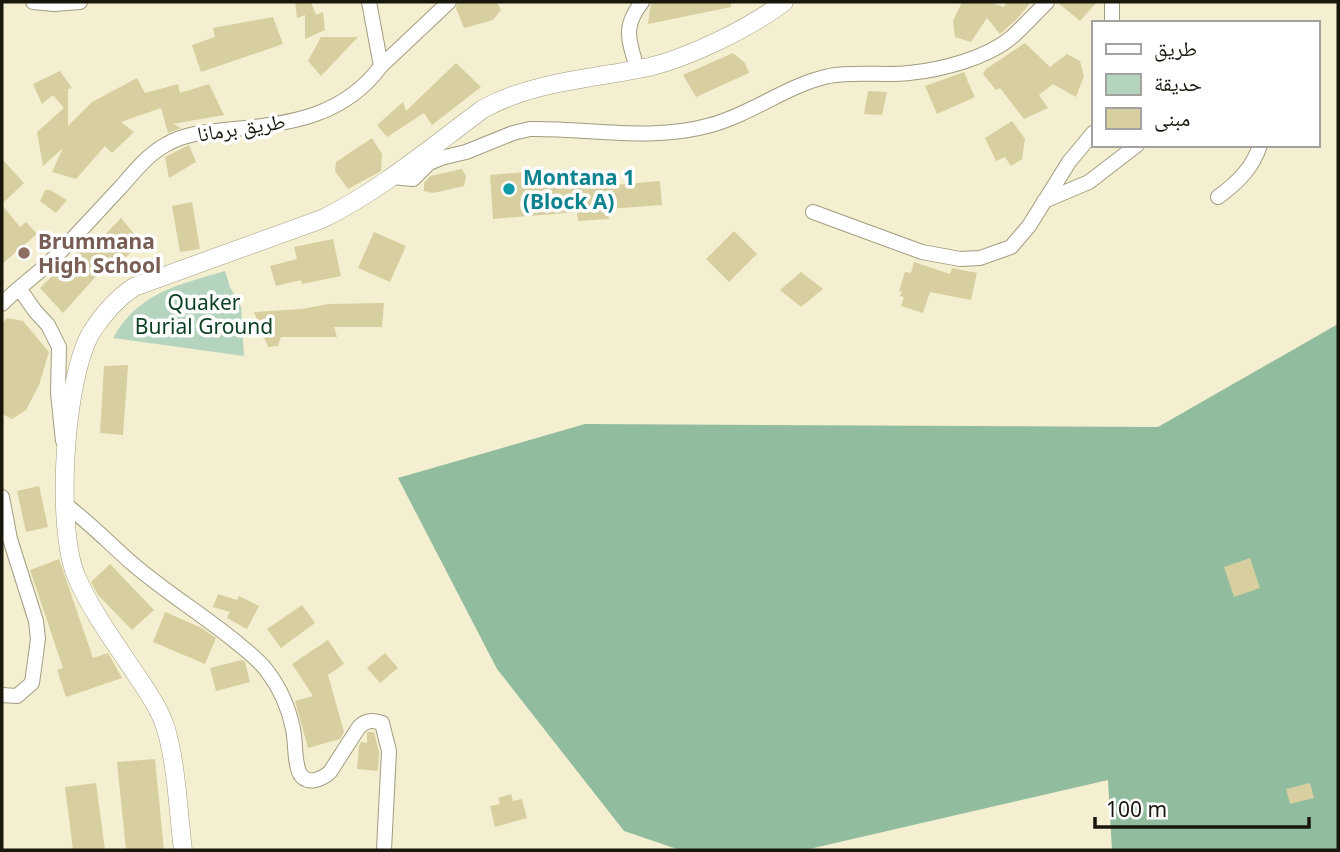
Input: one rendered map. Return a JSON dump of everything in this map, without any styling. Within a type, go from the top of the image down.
[{"type":"main road","points":[[183,850],[166,728],[156,706],[100,620],[77,578],[68,552],[65,453],[81,359],[91,334],[115,300],[153,278],[322,219],[368,195],[483,109],[498,101],[538,88],[638,69],[693,52],[784,2]]},
{"type":"street","points":[[33,2],[80,2]]},
{"type":"street","points":[[369,2],[381,66]]},
{"type":"street","name":"طريق برمانا","points":[[2,304],[52,260],[157,149],[196,133],[239,129],[304,117],[330,109],[353,96],[449,2]]},
{"type":"street","points":[[638,69],[628,28],[633,13],[642,2]]},
{"type":"street","points":[[393,177],[413,179],[429,163],[530,129],[639,134],[686,131],[713,125],[828,76],[849,73],[909,74],[975,58],[1012,37],[1047,2]]},
{"type":"street","points":[[1112,2],[1112,21]]},
{"type":"street","points":[[813,212],[922,252],[960,259],[980,258],[1011,247],[1029,226],[1069,162],[1092,134]]},
{"type":"street","points":[[1044,201],[1090,182],[1135,147]]},
{"type":"street","points":[[1218,197],[1245,173],[1259,147]]},
{"type":"street","points":[[19,288],[48,325],[60,347],[59,418],[65,453]]},
{"type":"street","points":[[2,497],[10,539],[36,621],[38,639],[32,683],[17,696],[2,695]]},
{"type":"street","points":[[66,505],[84,518],[134,565],[208,619],[268,671],[285,702],[293,729],[300,773],[306,779],[314,781],[324,778],[365,721],[382,723],[389,751],[384,850]]},
{"type":"green space","name":"Quaker Burial Ground","points":[[225,271],[241,307],[244,356],[113,338],[123,322],[147,300],[176,286]]},
{"type":"green space","points":[[1338,324],[1338,850],[1112,850],[1108,780],[805,850],[680,850],[624,831],[497,669],[398,478],[585,424],[1158,427]]},
{"type":"building","points":[[295,2],[311,2],[316,15],[323,12],[325,30],[305,39],[305,15],[297,18]]},
{"type":"building","points":[[458,2],[497,2],[501,10],[493,20],[464,28],[456,8]]},
{"type":"building","points":[[651,2],[731,2],[731,7],[648,24]]},
{"type":"building","points":[[962,2],[989,2],[1004,7],[1006,2],[1031,2],[1000,34],[987,18],[971,42],[955,37],[953,21]]},
{"type":"building","points":[[1057,2],[1097,2],[1080,21]]},
{"type":"building","points":[[273,17],[283,44],[201,72],[192,45],[215,37],[213,28]]},
{"type":"building","points":[[321,37],[358,37],[321,76],[308,61]]},
{"type":"building","points":[[1025,43],[1050,67],[1067,54],[1080,61],[1084,76],[1076,97],[1053,84],[1039,95],[1048,108],[1024,119],[1000,88],[996,90],[983,74],[986,69]]},
{"type":"building","points":[[733,53],[745,63],[749,73],[696,97],[683,75]]},
{"type":"building","points":[[456,63],[481,87],[432,125],[424,113],[387,137],[377,125],[403,102],[406,111]]},
{"type":"building","points":[[60,71],[72,88],[68,89],[68,126],[92,102],[137,78],[145,93],[178,84],[180,93],[209,84],[224,115],[173,124],[181,128],[168,133],[161,108],[121,122],[134,132],[112,153],[105,146],[76,179],[52,172],[63,148],[43,166],[37,132],[64,108],[53,95],[42,104],[33,84]]},
{"type":"building","points":[[964,72],[968,81],[966,83],[968,82],[975,97],[937,114],[925,86]]},
{"type":"building","points":[[868,91],[887,92],[882,115],[864,114]]},
{"type":"building","points":[[1012,121],[1025,139],[1022,159],[1011,166],[1005,157],[996,161],[985,138]]},
{"type":"building","points":[[372,138],[382,154],[381,171],[348,189],[335,171],[336,162]]},
{"type":"building","points":[[189,145],[196,162],[169,178],[165,157]]},
{"type":"building","points":[[2,159],[24,183],[2,204]]},
{"type":"building","points":[[462,169],[466,176],[464,186],[433,193],[424,191],[424,183],[430,176]]},
{"type":"building","points":[[526,172],[527,179],[567,177],[568,189],[660,181],[662,205],[608,209],[609,219],[578,221],[577,212],[493,219],[490,175]]},
{"type":"building","points":[[45,190],[67,200],[56,213],[40,201]]},
{"type":"building","points":[[192,202],[200,249],[180,252],[172,206]]},
{"type":"building","points":[[2,205],[20,227],[26,222],[37,234],[2,264]]},
{"type":"building","points":[[121,218],[141,242],[126,257],[118,252],[63,313],[40,288],[90,239],[95,245]]},
{"type":"building","points":[[734,231],[757,254],[729,282],[706,259]]},
{"type":"building","points":[[374,232],[406,246],[390,282],[358,268]]},
{"type":"building","points":[[333,239],[341,276],[302,284],[301,280],[276,286],[270,266],[297,259],[294,247]]},
{"type":"building","points":[[914,262],[950,274],[952,268],[977,273],[971,300],[930,292],[923,313],[901,306],[904,297],[900,296],[902,292],[899,291],[905,272],[911,273]]},
{"type":"building","points":[[801,272],[823,289],[801,307],[780,290]]},
{"type":"building","points":[[384,303],[382,327],[334,327],[337,337],[281,337],[278,346],[268,347],[254,312],[302,309],[328,304]]},
{"type":"building","points":[[7,318],[23,321],[49,352],[39,385],[26,410],[12,419],[2,414],[2,323]]},
{"type":"building","points":[[128,365],[123,435],[100,433],[104,366]]},
{"type":"building","points":[[39,486],[48,527],[26,532],[17,491]]},
{"type":"building","points":[[1250,558],[1260,588],[1234,597],[1224,567]]},
{"type":"building","points":[[59,559],[93,658],[108,653],[122,678],[66,697],[57,670],[63,668],[30,570]]},
{"type":"building","points":[[110,564],[154,610],[132,630],[98,595],[91,582]]},
{"type":"building","points":[[218,594],[237,600],[239,596],[259,606],[247,629],[227,618],[230,612],[213,607]]},
{"type":"building","points":[[302,605],[315,623],[281,648],[267,629]]},
{"type":"building","points":[[165,612],[202,628],[216,638],[205,664],[153,642]]},
{"type":"building","points":[[328,640],[344,664],[328,675],[344,732],[340,739],[308,748],[295,701],[313,696],[292,664]]},
{"type":"building","points":[[385,653],[398,668],[380,683],[367,668]]},
{"type":"building","points":[[242,660],[245,662],[250,682],[216,691],[210,668]]},
{"type":"building","points":[[367,732],[374,732],[379,752],[378,771],[357,769],[359,746],[361,742],[367,743]]},
{"type":"building","points":[[155,759],[164,850],[126,850],[117,762]]},
{"type":"building","points":[[96,783],[105,850],[73,850],[65,787]]},
{"type":"building","points":[[1310,783],[1314,798],[1290,804],[1286,789]]},
{"type":"building","points":[[511,794],[513,801],[522,799],[527,818],[495,827],[490,806],[500,804],[498,798]]},
{"type":"place","name":"Montana 1 (Block A)","points":[[509,189]]},
{"type":"place","name":"Brummana High School","points":[[24,253]]}]
